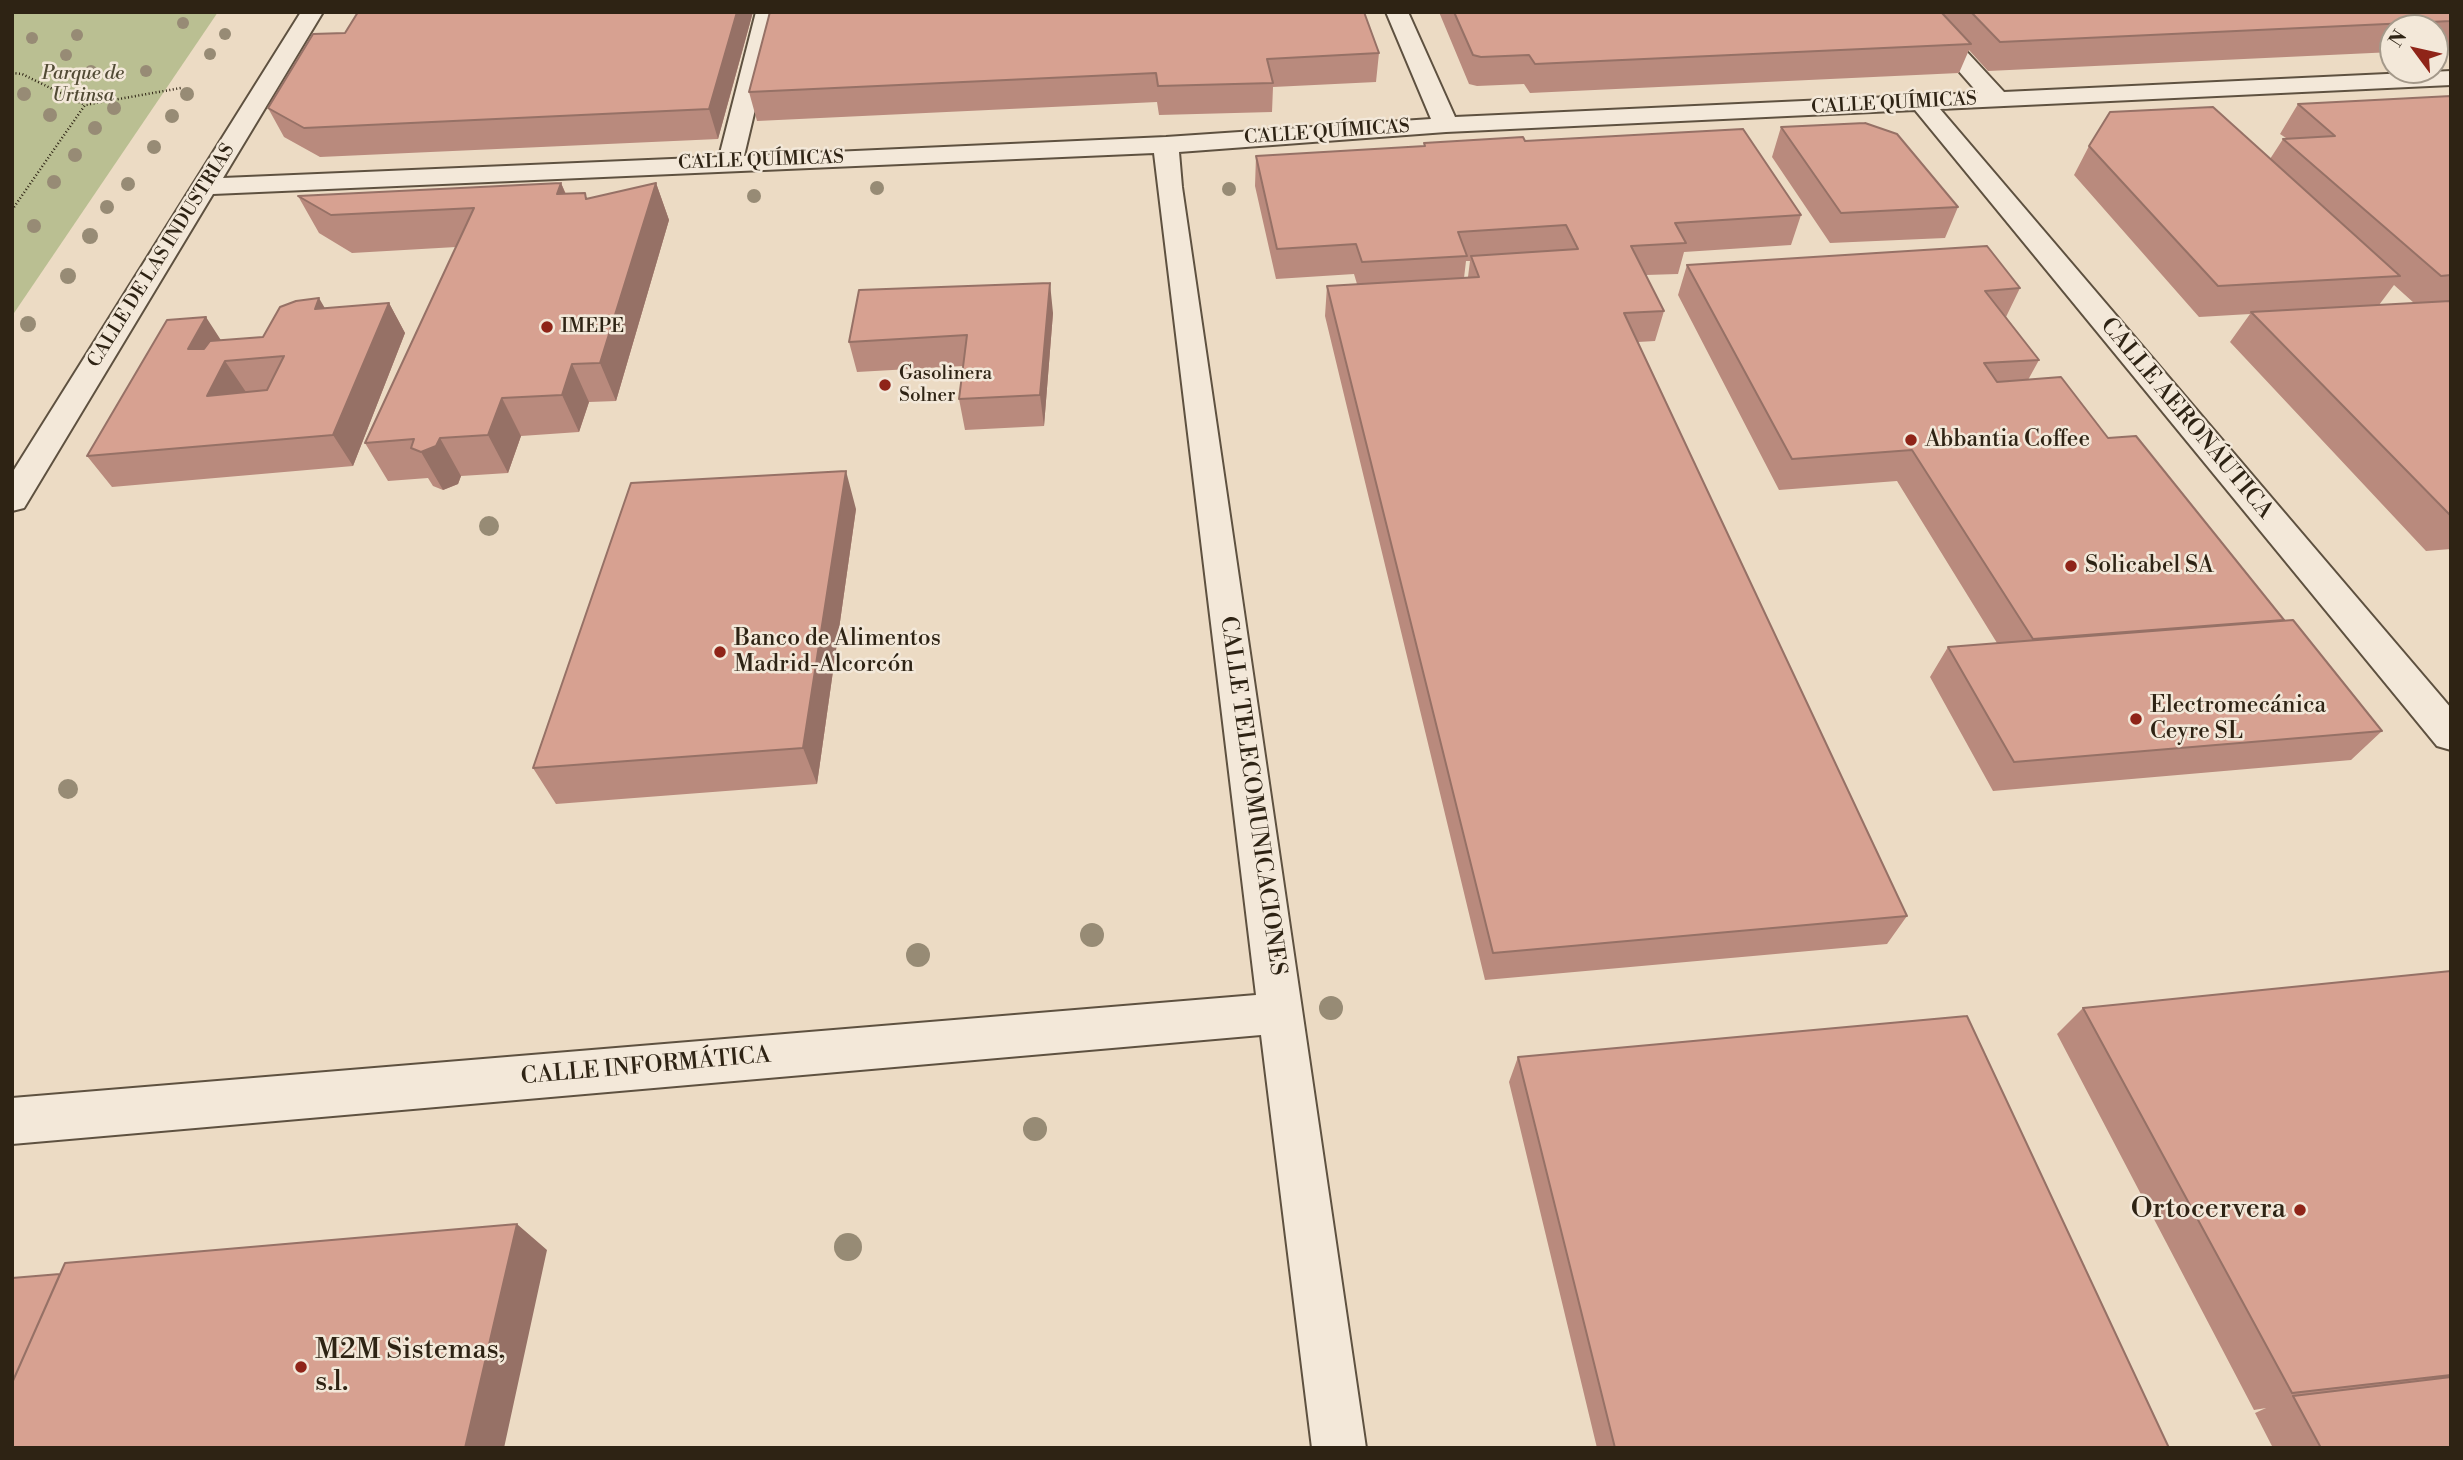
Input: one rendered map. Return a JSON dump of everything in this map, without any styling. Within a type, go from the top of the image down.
[{"type":"street","name":"CALLE DE LAS INDUSTRIAS","points":[[12,500],[312,12]]},
{"type":"street","points":[[730,162],[767,12]]},
{"type":"street","points":[[1397,12],[1446,125]]},
{"type":"street","points":[[1918,12],[1997,99]]},
{"type":"street","name":"CALLE QUÍMICAS","points":[[204,187],[1166,145],[1446,125],[2451,78]]},
{"type":"street","name":"CALLE AERONÁUTICA","points":[[1921,102],[2451,735]]},
{"type":"street","name":"CALLE TELECOMUNICACIONES","points":[[1166,145],[1169,187],[1339,1448]]},
{"type":"street","name":"CALLE INFORMÁTICA","points":[[12,1121],[1280,1013]]},
{"type":"path","points":[[12,73],[22,74],[85,105],[181,88]]},
{"type":"path","points":[[12,210],[85,105]]},
{"type":"green space","name":"Parque de Urtinsa","points":[[12,12],[218,12],[12,316]]},
{"type":"building","points":[[358,12],[737,12],[709,109],[304,128],[268,108],[313,34],[345,33]]},
{"type":"building","points":[[770,12],[1364,12],[1379,53],[1267,59],[1273,83],[1158,86],[1156,73],[749,92]]},
{"type":"building","points":[[1454,12],[1941,12],[1971,44],[1535,64],[1529,55],[1473,55]]},
{"type":"building","points":[[1971,12],[2451,12],[2451,21],[2449,14],[2379,14],[2379,24],[2000,42]]},
{"type":"building","points":[[2451,96],[2451,275],[2441,276],[2283,139],[2335,136],[2298,104]]},
{"type":"building","points":[[2213,107],[2400,276],[2218,286],[2089,146],[2110,112]]},
{"type":"building","points":[[1865,123],[1897,134],[1958,207],[1841,213],[1781,127]]},
{"type":"building","points":[[1743,129],[1801,215],[1675,223],[1686,243],[1631,246],[1664,311],[1624,313],[1907,916],[1493,953],[1327,286],[1479,277],[1471,256],[1578,249],[1566,225],[1458,232],[1467,256],[1362,262],[1356,244],[1277,249],[1256,156],[1523,137],[1525,141]]},
{"type":"building","name":"IMEPE","points":[[561,183],[557,194],[585,193],[586,199],[656,183],[600,363],[572,364],[562,395],[502,398],[488,435],[440,438],[436,446],[421,452],[411,448],[414,439],[365,443],[474,208],[331,215],[298,196]]},
{"type":"building","points":[[1987,246],[2020,288],[1985,291],[2039,360],[1984,363],[1997,382],[2061,377],[2108,438],[2136,436],[2284,620],[2033,639],[1912,450],[1792,459],[1687,265]]},
{"type":"building","points":[[1050,283],[1040,395],[959,399],[967,335],[849,342],[859,290]]},
{"type":"building","points":[[319,298],[315,309],[389,303],[333,435],[87,456],[167,320],[206,317],[188,349],[204,349],[210,341],[263,337],[280,307],[296,301]],"holes":[[[284,356],[267,390],[207,396],[225,361]]]},
{"type":"building","points":[[2451,302],[2451,516],[2251,312]]},
{"type":"building","name":"Banco de Alimentos Madrid-Alcorcón","points":[[846,471],[803,748],[533,768],[631,483]]},
{"type":"building","name":"Electromecánica Ceyre SL","points":[[2293,620],[2382,731],[2014,762],[1948,647]]},
{"type":"building","name":"Ortocervera","points":[[2451,971],[2451,1375],[2292,1393],[2083,1008]]},
{"type":"building","points":[[1967,1016],[2169,1448],[1615,1448],[1518,1057]]},
{"type":"building","name":"M2M Sistemas, s.l.","points":[[517,1224],[465,1448],[12,1448],[12,1383],[65,1263]]},
{"type":"building","points":[[60,1274],[12,1383],[12,1278]]},
{"type":"building","points":[[2451,1377],[2451,1448],[2321,1448],[2293,1396]]},
{"type":"place","name":"IMEPE","points":[[547,327]]},
{"type":"place","name":"Gasolinera Solner","points":[[885,385]]},
{"type":"place","name":"Abbantia Coffee","points":[[1911,440]]},
{"type":"place","name":"Solicabel SA","points":[[2071,566]]},
{"type":"place","name":"Banco de Alimentos Madrid-Alcorcón","points":[[720,652]]},
{"type":"place","name":"Electromecánica Ceyre SL","points":[[2136,719]]},
{"type":"place","name":"Ortocervera","points":[[2300,1210]]},
{"type":"place","name":"M2M Sistemas, s.l.","points":[[301,1367]]}]
